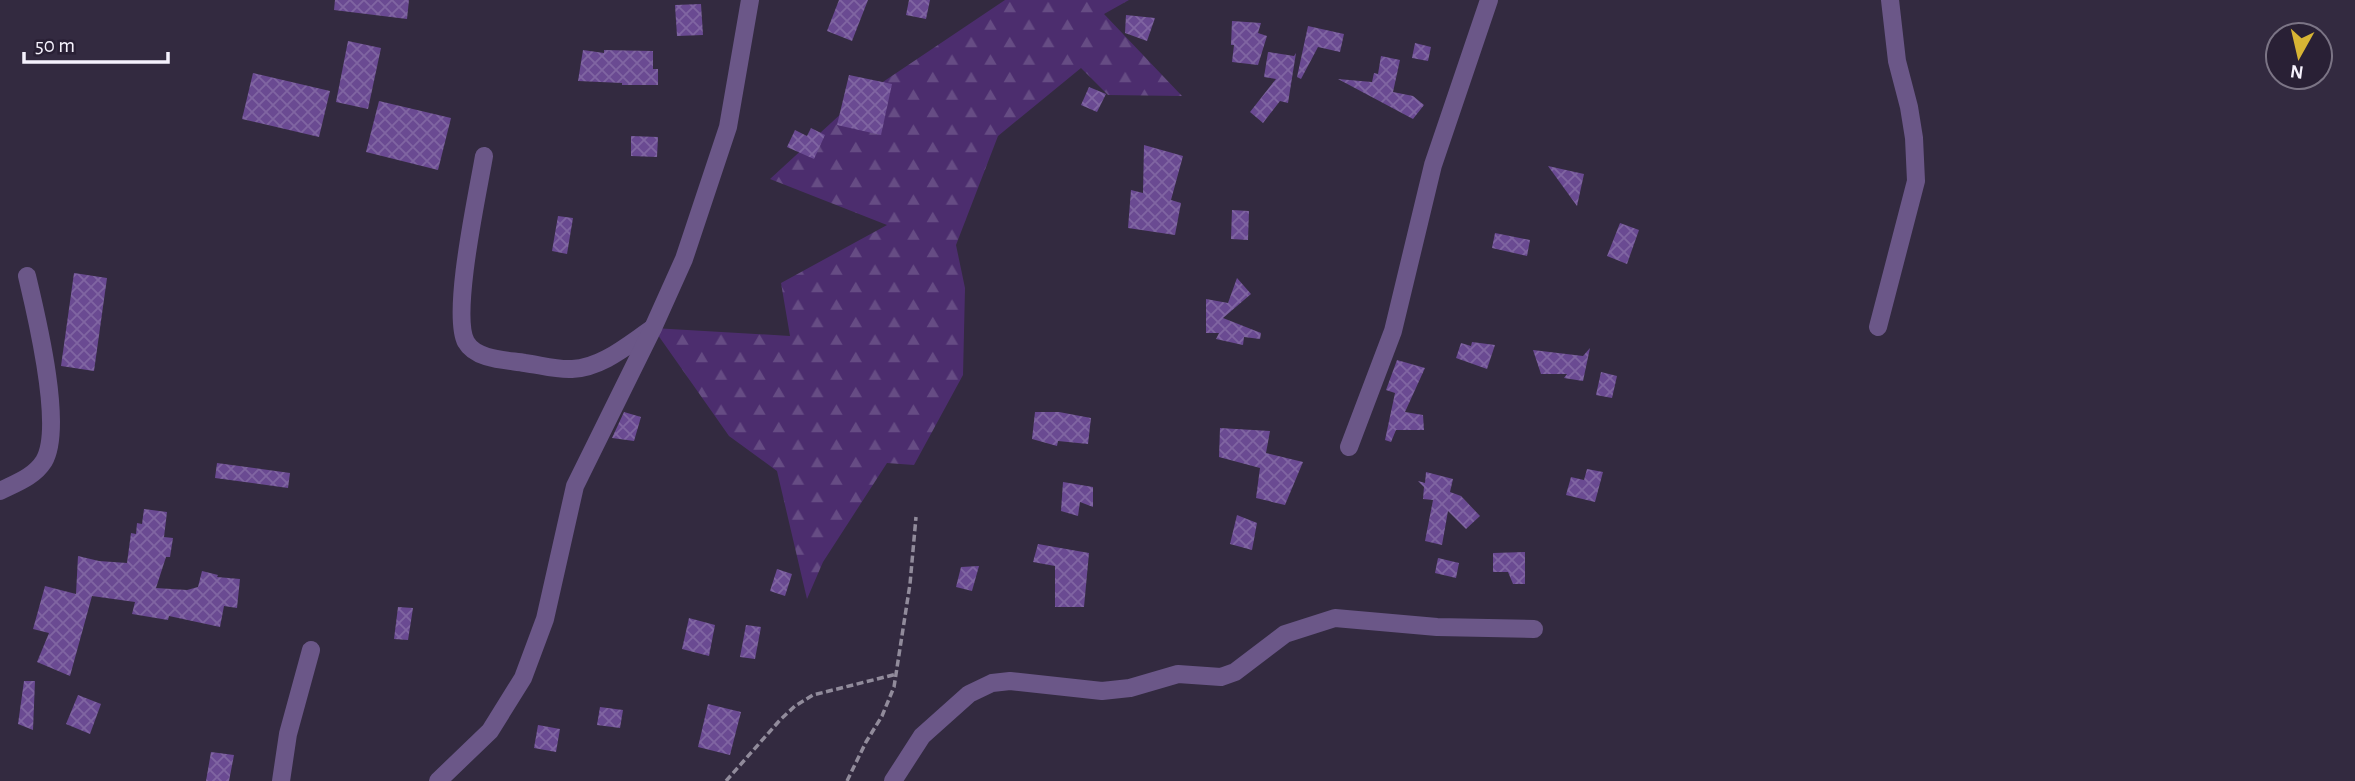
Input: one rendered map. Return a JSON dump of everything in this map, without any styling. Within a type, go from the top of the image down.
[{"type":"street","points":[[438,781],[490,732],[523,678],[545,619],[575,485],[653,328],[684,258],[728,127],[750,0]]},
{"type":"street","points":[[1349,447],[1393,331],[1433,164],[1489,0]]},
{"type":"street","points":[[1878,327],[1916,181],[1914,138],[1897,61],[1890,0]]},
{"type":"street","points":[[484,156],[463,286],[462,326],[466,343],[477,352],[494,359],[572,369],[605,359],[653,328]]},
{"type":"street","points":[[0,491],[31,475],[44,460],[51,440],[50,399],[41,336],[27,275]]},
{"type":"street","points":[[892,781],[922,736],[969,694],[992,683],[1010,681],[1102,691],[1130,688],[1178,674],[1222,677],[1235,672],[1286,634],[1335,618],[1437,627],[1534,629]]},
{"type":"street","points":[[281,781],[289,734],[311,650]]},
{"type":"path","points":[[847,781],[866,741],[882,716],[894,687],[910,584],[916,517]]},
{"type":"path","points":[[726,781],[795,706],[813,695],[897,674]]},
{"type":"green space","points":[[1005,0],[1129,0],[1104,14],[1182,96],[1108,95],[1081,68],[998,136],[956,245],[965,288],[963,375],[914,465],[887,463],[823,562],[807,599],[777,471],[729,436],[653,328],[790,336],[781,283],[887,225],[770,179],[856,100]]},
{"type":"building","points":[[335,0],[409,0],[407,19],[334,10]]},
{"type":"building","points":[[839,0],[868,0],[852,41],[827,31]]},
{"type":"building","points":[[909,0],[930,0],[926,19],[906,15]]},
{"type":"building","points":[[701,4],[703,35],[677,36],[675,5]]},
{"type":"building","points":[[1126,15],[1155,18],[1147,41],[1125,33]]},
{"type":"building","points":[[1232,21],[1261,23],[1258,33],[1267,36],[1258,65],[1232,62]]},
{"type":"building","points":[[1308,26],[1344,34],[1340,52],[1318,47],[1301,79],[1297,77]]},
{"type":"building","points":[[348,41],[381,48],[368,109],[336,102]]},
{"type":"building","points":[[1415,43],[1431,47],[1428,61],[1412,58]]},
{"type":"building","points":[[583,50],[604,53],[604,50],[653,51],[653,69],[658,69],[658,85],[578,81]]},
{"type":"building","points":[[1268,52],[1294,56],[1296,53],[1288,103],[1280,101],[1263,123],[1250,112],[1276,79],[1264,77]]},
{"type":"building","points":[[1381,56],[1400,60],[1393,92],[1413,96],[1424,105],[1413,119],[1338,79],[1372,82],[1374,73],[1378,74]]},
{"type":"building","points":[[253,73],[330,91],[319,137],[242,119]]},
{"type":"building","points":[[849,75],[892,84],[881,135],[837,125]]},
{"type":"building","points":[[1089,87],[1106,94],[1097,112],[1081,105]]},
{"type":"building","points":[[379,101],[451,118],[438,170],[366,152]]},
{"type":"building","points":[[811,128],[825,135],[814,159],[787,147],[795,130],[807,136]]},
{"type":"building","points":[[631,136],[658,137],[657,157],[631,156]]},
{"type":"building","points":[[1144,145],[1183,156],[1171,200],[1181,203],[1175,235],[1128,228],[1131,190],[1143,193]]},
{"type":"building","points":[[1548,166],[1584,174],[1577,206]]},
{"type":"building","points":[[1232,210],[1249,211],[1248,240],[1231,239]]},
{"type":"building","points":[[558,216],[573,218],[567,254],[552,251]]},
{"type":"building","points":[[1620,223],[1639,230],[1627,264],[1607,256]]},
{"type":"building","points":[[1495,233],[1530,240],[1527,256],[1492,248]]},
{"type":"building","points":[[74,273],[107,278],[94,371],[61,366]]},
{"type":"building","points":[[1237,278],[1251,294],[1223,318],[1261,333],[1260,339],[1244,337],[1243,345],[1216,339],[1219,333],[1206,333],[1206,299],[1228,303]]},
{"type":"building","points":[[1472,342],[1495,345],[1487,369],[1456,358],[1461,343],[1471,346]]},
{"type":"building","points":[[1590,348],[1583,381],[1564,378],[1567,374],[1541,374],[1533,350],[1583,356]]},
{"type":"building","points":[[1397,360],[1425,368],[1405,412],[1423,415],[1424,430],[1396,430],[1391,442],[1385,440],[1395,393],[1386,390]]},
{"type":"building","points":[[1601,372],[1617,376],[1612,398],[1596,395]]},
{"type":"building","points":[[624,412],[641,417],[634,441],[612,438]]},
{"type":"building","points":[[1035,412],[1059,412],[1091,418],[1088,444],[1058,441],[1057,446],[1032,439]]},
{"type":"building","points":[[1220,428],[1270,431],[1266,453],[1303,462],[1285,505],[1256,498],[1260,468],[1219,457]]},
{"type":"building","points":[[217,463],[290,473],[288,488],[215,478]]},
{"type":"building","points":[[1587,469],[1603,472],[1595,502],[1566,495],[1571,477],[1584,480]]},
{"type":"building","points":[[1426,472],[1453,479],[1450,492],[1461,496],[1480,516],[1466,529],[1448,511],[1442,545],[1425,541],[1433,500],[1423,499],[1424,487],[1418,481],[1425,483]]},
{"type":"building","points":[[1063,482],[1093,487],[1093,507],[1080,502],[1078,516],[1061,511]]},
{"type":"building","points":[[144,509],[167,512],[164,537],[173,538],[170,557],[166,557],[156,588],[187,590],[198,587],[202,571],[218,575],[217,577],[240,579],[237,608],[224,606],[220,627],[169,616],[168,620],[132,614],[135,602],[92,596],[70,676],[37,662],[49,633],[33,629],[45,586],[76,594],[78,556],[127,563],[131,533],[136,534],[137,523],[142,524]]},
{"type":"building","points":[[1237,515],[1257,523],[1252,550],[1230,544]]},
{"type":"building","points":[[1038,544],[1089,553],[1084,607],[1055,607],[1055,566],[1033,562]]},
{"type":"building","points":[[1525,552],[1525,584],[1513,584],[1508,572],[1493,572],[1493,553]]},
{"type":"building","points":[[1438,558],[1459,563],[1456,578],[1435,573]]},
{"type":"building","points":[[979,566],[972,591],[956,587],[961,567]]},
{"type":"building","points":[[777,569],[792,574],[785,596],[770,591]]},
{"type":"building","points":[[398,607],[413,608],[408,640],[394,639]]},
{"type":"building","points":[[689,618],[715,625],[709,656],[682,649]]},
{"type":"building","points":[[746,625],[761,627],[755,659],[740,657]]},
{"type":"building","points":[[24,681],[35,681],[33,730],[18,724]]},
{"type":"building","points":[[78,695],[101,704],[90,734],[66,724]]},
{"type":"building","points":[[708,704],[741,712],[730,755],[698,747]]},
{"type":"building","points":[[600,707],[623,710],[620,728],[597,725]]},
{"type":"building","points":[[538,725],[560,729],[556,752],[534,748]]},
{"type":"building","points":[[211,752],[234,755],[229,781],[206,781]]}]
